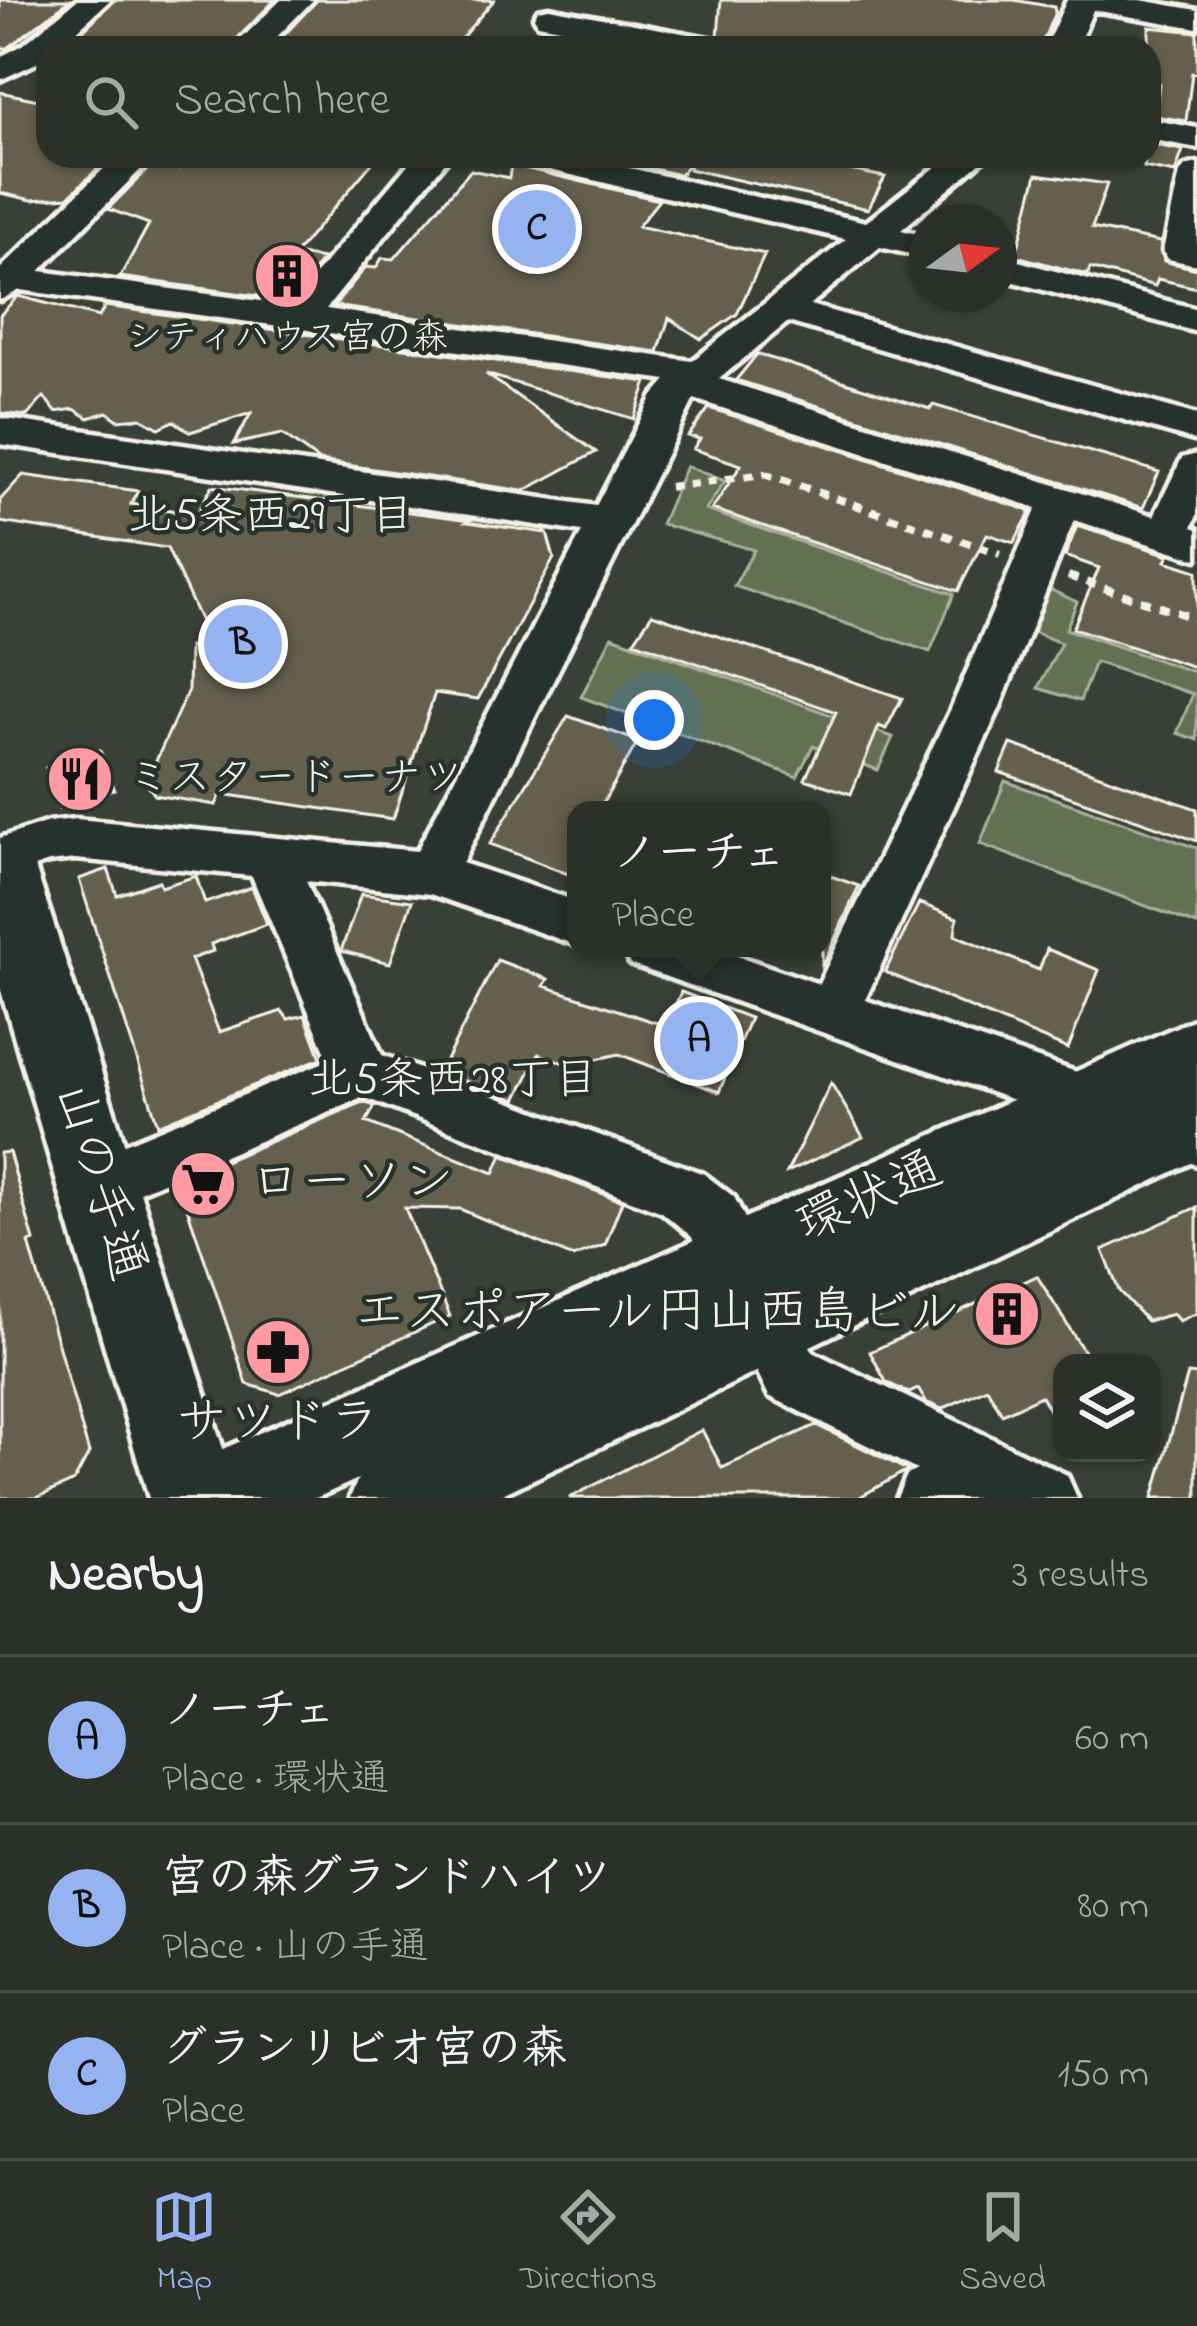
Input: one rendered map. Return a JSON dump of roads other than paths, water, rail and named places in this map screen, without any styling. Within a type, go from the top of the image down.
[{"type":"street","points":[[59,36],[95,0]]},
{"type":"street","points":[[260,36],[298,0]]},
{"type":"street","points":[[1067,36],[1085,0],[1197,19]]},
{"type":"street","points":[[533,36],[556,9],[665,36]]},
{"type":"street","points":[[0,70],[36,56]]},
{"type":"street","points":[[1161,131],[1197,138]]},
{"type":"street","points":[[6,284],[125,168]]},
{"type":"street","points":[[300,317],[423,168]]},
{"type":"street","points":[[586,168],[909,242]]},
{"type":"street","points":[[431,873],[673,397],[956,168]]},
{"type":"street","points":[[1197,172],[1181,251],[1197,254]]},
{"type":"street","points":[[1017,271],[1197,321]]},
{"type":"street","points":[[6,284],[300,317],[677,369],[710,391],[1182,539],[1197,468]]},
{"type":"street","points":[[780,308],[1197,428]]},
{"type":"street","points":[[0,431],[609,522]]},
{"type":"street","points":[[833,1011],[975,710],[1061,501]]},
{"type":"street","points":[[0,862],[48,842],[76,839],[431,873],[567,920]]},
{"type":"street","points":[[270,858],[362,1072]]},
{"type":"street","name":"山の手通","points":[[0,862],[194,1498]]},
{"type":"street","points":[[675,957],[1190,1131]]},
{"type":"street","name":"環状通","points":[[395,1498],[1088,1100],[1197,1051]]},
{"type":"street","points":[[98,1183],[362,1072],[682,1192],[713,1216],[791,1374],[958,1484],[1044,1498]]},
{"type":"street","name":"環状通","points":[[216,1498],[751,1292],[1190,1131]]},
{"type":"place","name":"グランリビオ宮の森","points":[[537,229]]},
{"type":"place","name":"シティハウス宮の森","points":[[287,276]]},
{"type":"place","name":"宮の森グランドハイツ","points":[[243,644]]},
{"type":"place","name":"ミスタードーナツ","points":[[80,779]]},
{"type":"place","name":"ノーチェ","points":[[699,1041]]},
{"type":"place","name":"ローソン","points":[[203,1184]]},
{"type":"place","name":"エスポアール円山西島ビル","points":[[1007,1314]]},
{"type":"place","name":"サツドラ","points":[[278,1352]]},
{"type":"district","name":"北5条西29丁目","points":[[271,518]]},
{"type":"district","name":"北5条西28丁目","points":[[453,1082]]}]
